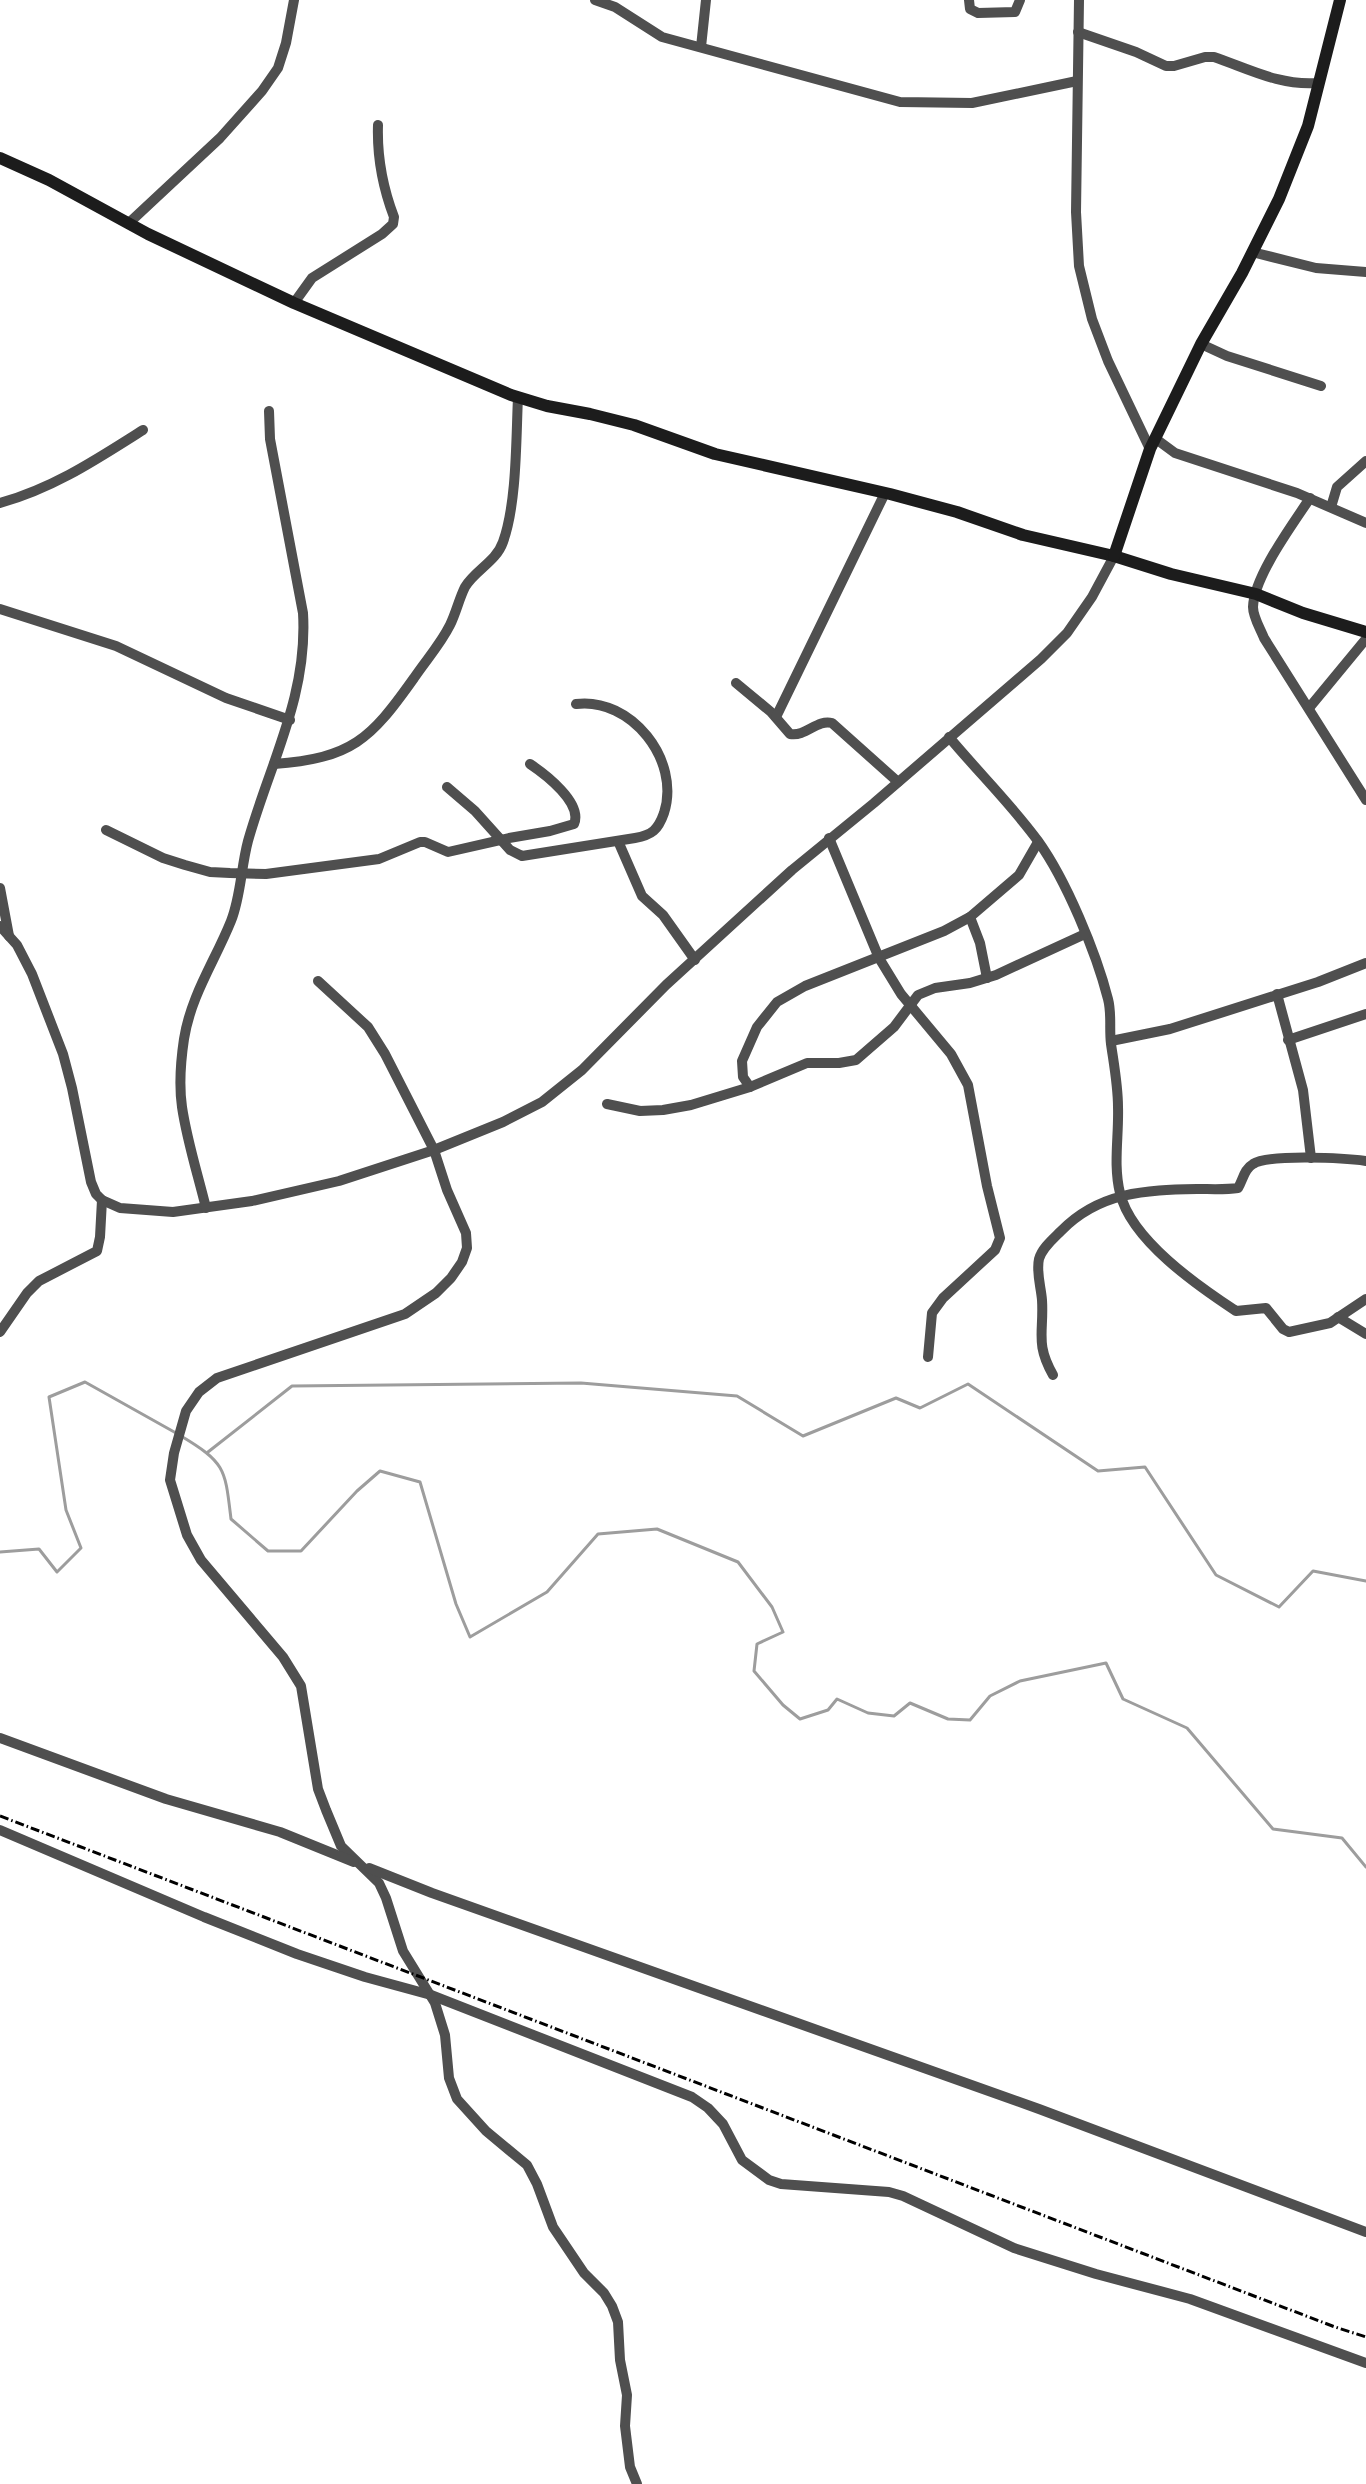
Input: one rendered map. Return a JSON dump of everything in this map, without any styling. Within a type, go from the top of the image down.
[{"type":"street","points":[[130,222],[220,138],[262,91],[278,68],[286,43],[294,0]]},
{"type":"street","points":[[595,0],[615,7],[662,37],[900,102],[972,103],[1077,81]]},
{"type":"street","points":[[701,47],[706,0]]},
{"type":"street","points":[[969,0],[970,9],[978,13],[1015,12],[1020,0]]},
{"type":"street","points":[[1079,0],[1076,212],[1079,266],[1092,320],[1108,361],[1153,444],[1310,498],[1366,522]]},
{"type":"street","points":[[0,926],[17,945],[32,974],[63,1054],[91,1182],[96,1194],[102,1200],[120,1208],[158,1212],[206,1209],[339,1181],[434,1150],[502,1122],[542,1102],[563,1087],[666,985],[829,838],[1062,639],[1092,597],[1114,556],[1153,444],[1201,344],[1279,199],[1308,126],[1340,0]]},
{"type":"street","points":[[1078,32],[1136,52],[1166,66],[1214,57],[1278,81],[1297,85],[1318,83]]},
{"type":"street","points":[[294,303],[312,278],[382,234],[393,224],[394,217],[382,173],[378,125]]},
{"type":"street","points":[[0,158],[130,222],[148,234],[294,303],[474,381],[518,397],[547,406],[634,425],[715,454],[885,493],[957,512],[1023,535],[1114,556],[1171,574],[1256,594],[1303,613],[1366,632]]},
{"type":"street","points":[[1252,252],[1316,268],[1366,272]]},
{"type":"street","points":[[1201,344],[1227,356],[1321,386]]},
{"type":"street","points":[[274,764],[314,761],[330,756],[368,735],[382,721],[439,645],[470,581],[494,558],[503,543],[512,497],[518,397]]},
{"type":"street","points":[[206,1209],[182,1105],[184,1040],[190,1010],[231,920],[240,873],[257,813],[290,720],[302,661],[303,613],[270,439],[269,411]]},
{"type":"street","points":[[0,503],[22,496],[87,467],[143,430]]},
{"type":"street","points":[[1331,507],[1337,487],[1366,461]]},
{"type":"street","points":[[776,717],[885,493]]},
{"type":"street","points":[[1310,498],[1281,542],[1256,594],[1253,608],[1257,622],[1366,800]]},
{"type":"street","points":[[0,609],[116,646],[226,698],[290,720]]},
{"type":"street","points":[[1309,708],[1366,639]]},
{"type":"street","points":[[736,683],[776,717],[787,732],[795,735],[831,722],[897,782]]},
{"type":"street","points":[[447,788],[475,811],[510,850],[522,856],[647,836],[657,830],[667,804],[667,774],[660,756],[642,729],[599,704],[576,704]]},
{"type":"street","points":[[949,737],[1038,842],[1053,865],[1085,933],[1109,1000],[1111,1041],[1118,1089],[1117,1170],[1120,1196],[1138,1228],[1193,1282],[1236,1311],[1242,1312],[1265,1307],[1283,1329],[1289,1332],[1322,1326],[1366,1299]]},
{"type":"street","points":[[106,830],[163,858],[200,870],[240,873],[308,869],[379,859],[420,842],[448,852],[501,839],[562,829],[570,826],[576,820],[569,801],[559,788],[530,764]]},
{"type":"street","points":[[829,838],[879,958],[893,982],[951,1054],[968,1085],[987,1186],[1000,1238],[995,1250],[943,1298],[933,1313],[928,1357]]},
{"type":"street","points":[[618,841],[642,896],[663,915],[694,960]]},
{"type":"street","points":[[750,1087],[743,1077],[742,1061],[757,1027],[777,1002],[805,986],[944,931],[970,917],[1019,875],[1038,842]]},
{"type":"street","points":[[0,888],[9,936]]},
{"type":"street","points":[[970,917],[980,943],[987,978]]},
{"type":"street","points":[[606,1104],[640,1111],[663,1110],[691,1105],[750,1087],[807,1063],[839,1063],[856,1060],[894,1027],[918,995],[935,988],[987,978],[1085,933]]},
{"type":"street","points":[[1111,1041],[1170,1029],[1336,976],[1366,963]]},
{"type":"street","points":[[318,981],[375,1036],[434,1150],[447,1190],[466,1233],[466,1248],[462,1262],[451,1278],[436,1293],[405,1314],[217,1378],[199,1392],[186,1411],[180,1427],[170,1480],[188,1534],[201,1560],[283,1657],[301,1686],[318,1789],[341,1846],[374,1876],[383,1891],[403,1951],[416,1975],[431,1995],[446,2035],[449,2078],[457,2099],[486,2132],[527,2165],[554,2227],[584,2273],[609,2300],[615,2314],[627,2395],[625,2426],[630,2467],[637,2484]]},
{"type":"street","points":[[1277,994],[1302,1090],[1311,1158]]},
{"type":"street","points":[[1288,1040],[1366,1014]]},
{"type":"street","points":[[1053,1375],[1044,1359],[1040,1344],[1042,1302],[1038,1271],[1040,1257],[1043,1250],[1075,1218],[1094,1205],[1120,1196],[1178,1189],[1234,1188],[1239,1186],[1247,1169],[1253,1164],[1264,1161],[1311,1158],[1366,1161]]},
{"type":"street","points":[[0,1332],[39,1281],[97,1251],[102,1200]]},
{"type":"street","points":[[1338,1317],[1366,1334]]},
{"type":"street","points":[[0,1738],[166,1799],[280,1832],[432,1893],[1039,2109],[1366,2232]]},
{"type":"street","points":[[0,1830],[297,1954],[365,1977],[431,1995],[692,2097],[708,2108],[723,2124],[742,2160],[753,2170],[775,2183],[903,2196],[1014,2248],[1096,2274],[1190,2299],[1366,2363]]},
{"type":"waterway","points":[[0,1552],[39,1549],[57,1572],[81,1548],[66,1510],[49,1397],[85,1382],[176,1433]]},
{"type":"waterway","points":[[208,1452],[292,1386],[581,1383],[737,1396],[803,1436],[896,1398],[920,1408],[968,1384],[1098,1471],[1145,1467],[1216,1575],[1279,1607],[1313,1571],[1366,1581]]},
{"type":"waterway","points":[[181,1436],[215,1461],[224,1478],[231,1519],[268,1551],[301,1551],[357,1491],[380,1471],[420,1482],[456,1604],[470,1637],[547,1592],[598,1534],[657,1529],[738,1562],[772,1607],[783,1632],[757,1644],[754,1671],[783,1705],[800,1719],[828,1710],[837,1699],[868,1713],[894,1716],[910,1703],[948,1719],[970,1720],[990,1696],[1020,1681],[1106,1663],[1123,1699],[1187,1728],[1273,1829],[1342,1838],[1366,1867]]},
{"type":"railway","points":[[0,1816],[1366,2337]]}]
